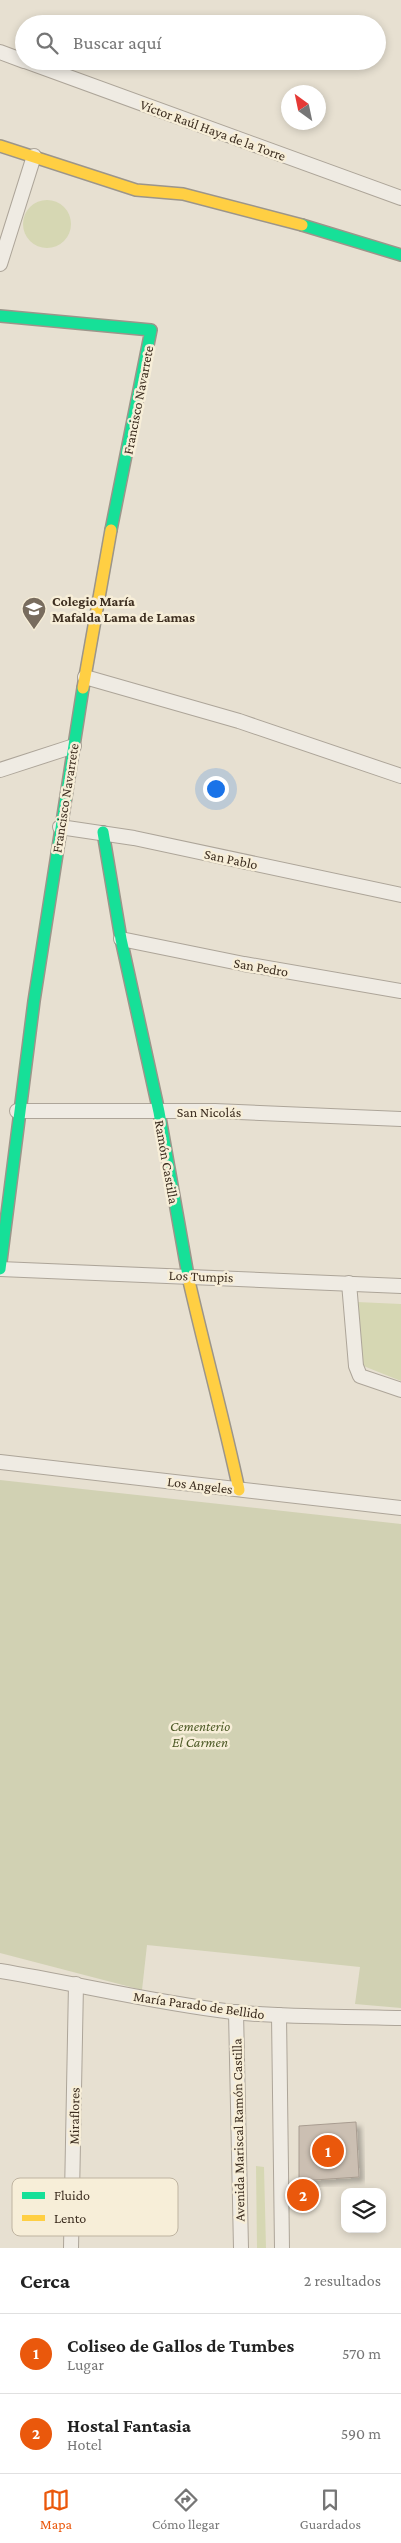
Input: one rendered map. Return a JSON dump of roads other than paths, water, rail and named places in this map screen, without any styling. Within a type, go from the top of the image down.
[{"type":"street","name":"Víctor Raúl Haya de la Torre","points":[[0,52],[15,58]]},
{"type":"street","name":"Víctor Raúl Haya de la Torre","points":[[49,70],[401,198]]},
{"type":"street","points":[[0,146],[136,190],[183,194],[213,203],[278,216],[401,255]]},
{"type":"street","points":[[0,264],[34,156]]},
{"type":"street","name":"Francisco Navarrete","points":[[0,316],[151,330],[141,390],[106,553],[60,827],[17,1111],[0,1269]]},
{"type":"street","points":[[85,676],[239,721],[401,776]]},
{"type":"street","points":[[0,770],[74,746]]},
{"type":"street","name":"San Pablo","points":[[60,827],[104,832],[401,895]]},
{"type":"street","name":"Ramón Castilla","points":[[104,832],[121,939],[159,1112],[188,1275],[205,1353],[220,1402],[239,1490]]},
{"type":"street","name":"San Pedro","points":[[121,939],[244,964],[401,991]]},
{"type":"street","name":"San Nicolás","points":[[17,1111],[215,1111],[401,1119]]},
{"type":"street","name":"Los Tumpis","points":[[0,1269],[188,1275],[401,1286]]},
{"type":"street","points":[[349,1283],[360,1376],[401,1390]]},
{"type":"street","name":"Los Angeles","points":[[0,1462],[401,1508]]},
{"type":"street","name":"María Parado de Bellido","points":[[0,1971],[76,1984],[165,2003],[236,2012],[401,2018]]},
{"type":"street","name":"Miraflores","points":[[72,2178],[76,1984]]},
{"type":"street","name":"Avenida Mariscal Ramón Castilla","points":[[236,2012],[241,2248]]},
{"type":"street","points":[[279,2015],[282,2248]]},
{"type":"place","name":"Colegio María Mafalda Lama de Lamas","points":[[34,630]]},
{"type":"place","name":"Coliseo de Gallos de Tumbes","points":[[328,2151]]},
{"type":"place","name":"Hostal Fantasia","points":[[303,2195]]},
{"type":"park label","name":"Cementerio El Carmen","points":[[200,1734]]}]
